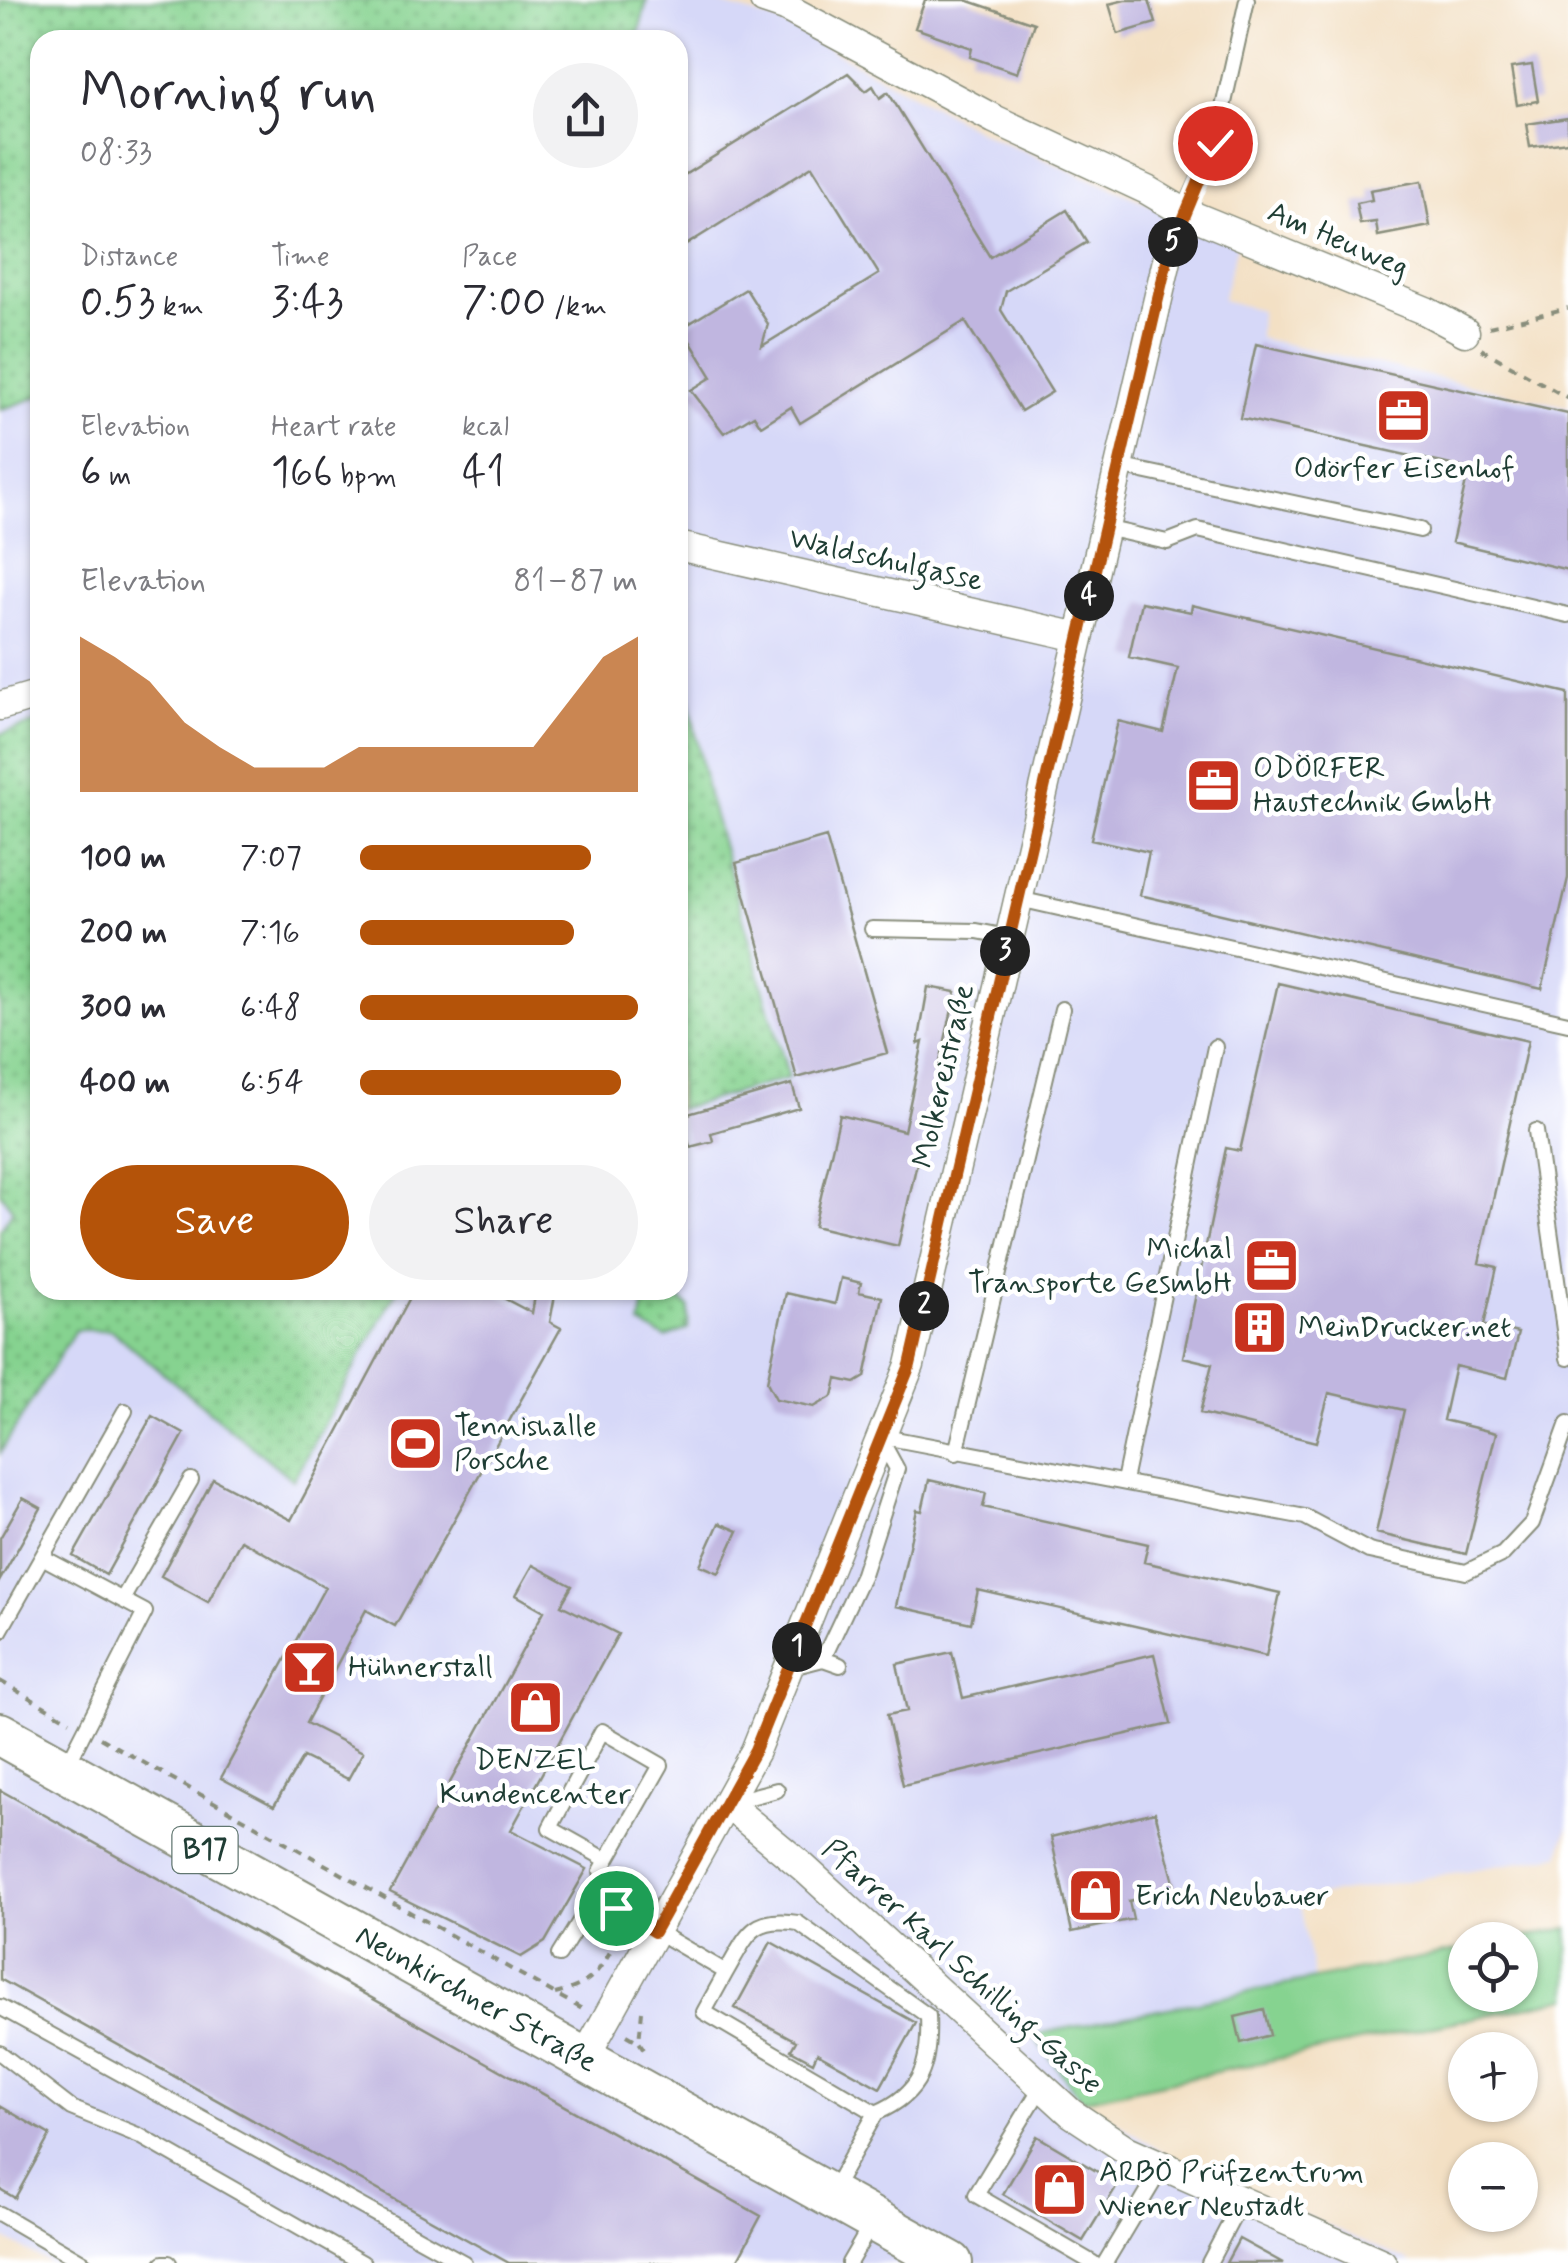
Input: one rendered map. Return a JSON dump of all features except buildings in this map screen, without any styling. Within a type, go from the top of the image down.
[{"type":"main road","name":"Neunkirchner Straße","points":[[0,1734],[951,2263]]},
{"type":"street","name":"Am Heuweg","points":[[779,2],[994,119],[1147,190],[1184,212],[1426,312],[1464,332]]},
{"type":"street","name":"Molkereistraße","points":[[584,2059],[642,1925],[726,1803],[755,1750],[878,1436],[910,1365],[1168,256],[1184,212]]},
{"type":"street","name":"Waldschulgasse","points":[[688,548],[1080,637]]},
{"type":"street","points":[[0,706],[30,697]]},
{"type":"street","name":"Pfarrer Karl Schilling-Gasse","points":[[726,1803],[1071,2113],[1163,2166],[1382,2263]]},
{"type":"lane","name":"Molkereistraße","points":[[1184,212],[1215,143],[1247,0]]},
{"type":"lane","points":[[1119,466],[1420,530]]},
{"type":"lane","points":[[1105,528],[1168,542],[1198,530],[1568,615]]},
{"type":"lane","points":[[1019,899],[1568,1023]]},
{"type":"lane","points":[[872,930],[978,931],[1008,938]]},
{"type":"lane","points":[[956,1453],[1062,1008]]},
{"type":"lane","points":[[1124,1482],[1215,1047]]},
{"type":"lane","points":[[1536,1131],[1568,1358]]},
{"type":"lane","points":[[0,1631],[124,1412]]},
{"type":"lane","points":[[878,1436],[1305,1517],[1368,1550],[1466,1572],[1503,1554],[1532,1523],[1568,1424]]},
{"type":"lane","points":[[823,1659],[863,1574],[897,1470],[878,1436]]},
{"type":"lane","points":[[122,1600],[191,1480]]},
{"type":"lane","points":[[42,1557],[144,1612],[64,1770]]},
{"type":"lane","points":[[788,1668],[823,1659],[840,1665]]},
{"type":"lane","points":[[607,1860],[550,1828],[602,1731],[661,1765],[601,1871],[606,1893],[642,1925],[726,1972]]},
{"type":"lane","points":[[726,1803],[777,1790]]},
{"type":"lane","points":[[559,1955],[592,1900],[606,1893]]},
{"type":"lane","points":[[829,2196],[876,2113],[900,2103],[930,2059],[928,2016],[798,1923],[773,1918],[751,1930],[704,2012],[876,2113]]},
{"type":"lane","points":[[0,2007],[464,2263]]},
{"type":"lane","points":[[0,2053],[71,2108],[140,2136],[364,2263]]},
{"type":"lane","points":[[1042,2086],[976,2195],[1093,2263]]},
{"type":"lane","points":[[1105,2263],[1163,2166]]},
{"type":"lane","points":[[1209,2263],[1242,2202]]},
{"type":"lane","points":[[0,2214],[84,2263]]},
{"type":"lane","points":[[849,2263],[874,2220]]},
{"type":"path","points":[[1464,332],[1568,308]]},
{"type":"path","points":[[1464,332],[1488,357],[1568,398]]},
{"type":"path","points":[[0,1681],[555,1994],[586,1984],[642,1925]]},
{"type":"path","points":[[647,2054],[639,2042],[638,2028],[650,1997]]},
{"type":"shaded area","points":[[647,0],[706,0],[780,22],[987,135],[1238,242],[1222,300],[1260,310],[1259,338],[1568,407],[1568,1826],[1560,1855],[1299,1899],[1314,1979],[1034,2035],[1082,2100],[1168,2155],[1412,2263],[49,2263],[0,2236],[0,410],[30,400],[30,1300],[688,1300],[688,30],[640,30]]},
{"type":"green space","points":[[0,0],[647,0],[640,30],[30,30],[30,400],[0,410]]},
{"type":"green space","points":[[688,695],[708,795],[789,1078],[688,1106]]},
{"type":"green space","points":[[30,725],[30,1300],[392,1300],[293,1480],[111,1330],[75,1330],[0,1453],[0,1230],[13,1210],[0,1192],[0,734]]},
{"type":"green space","points":[[644,1300],[680,1300],[689,1307],[688,1329],[666,1338],[640,1325]]},
{"type":"green space","points":[[1568,1928],[1568,1998],[1538,2004],[1538,1934]]},
{"type":"green space","points":[[1448,1952],[1448,2012],[1501,2012],[1082,2100],[1033,2035]]},
{"type":"place","name":"Odörfer Eisenhof","points":[[1404,416]]},
{"type":"place","name":"ODÖRFER Haustechnik GmbH","points":[[1214,785]]},
{"type":"place","name":"Michal Transporte GesmbH","points":[[1271,1266]]},
{"type":"place","name":"MeinDrucker.net","points":[[1259,1327]]},
{"type":"place","name":"Tennishalle Porsche","points":[[415,1443]]},
{"type":"place","name":"Hühnerstall","points":[[309,1667]]},
{"type":"place","name":"DENZEL Kundencenter","points":[[535,1707]]},
{"type":"place","name":"Erich Neubauer","points":[[1096,1896]]},
{"type":"place","name":"ARBÖ Prüfzentrum Wiener Neustadt","points":[[1060,2189]]},
{"type":"route","points":[[616,1908],[654,1932],[755,1750],[878,1436],[910,1365],[1168,256],[1215,143]]}]
